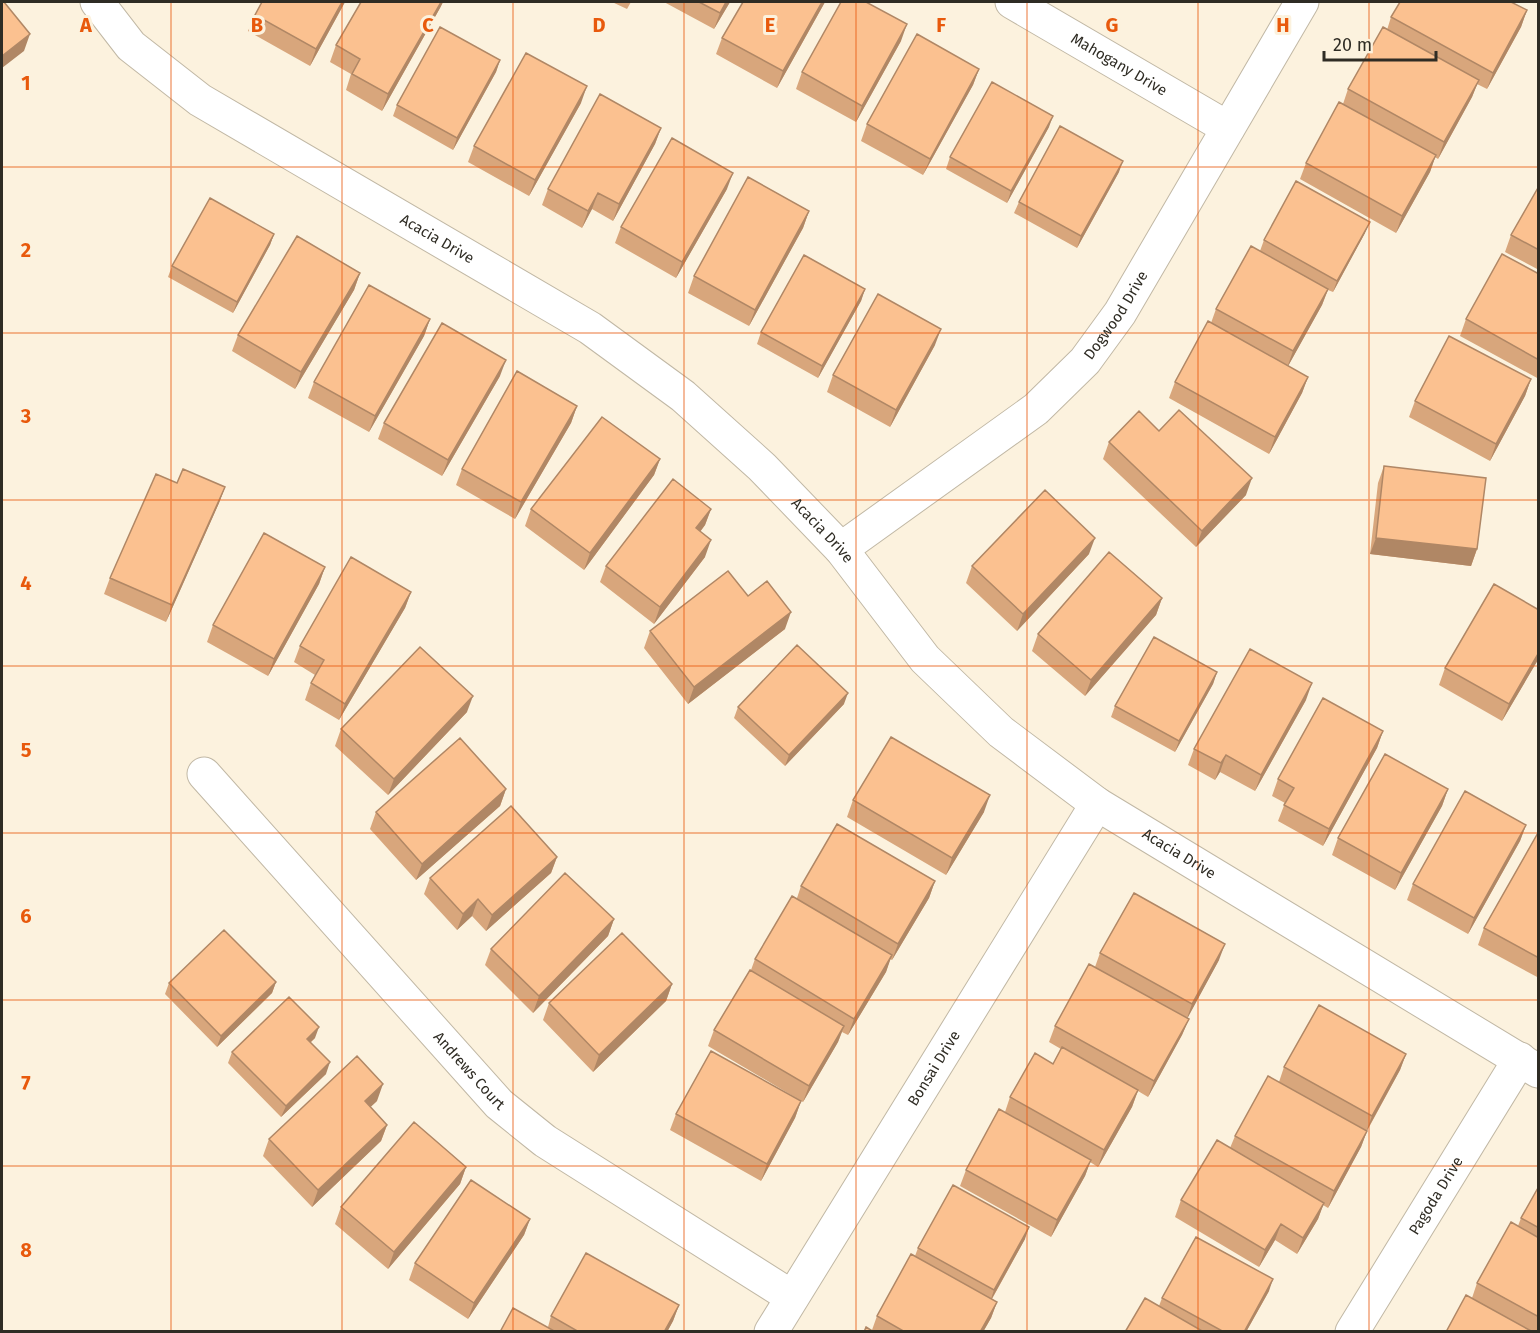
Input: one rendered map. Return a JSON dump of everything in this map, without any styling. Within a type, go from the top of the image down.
[{"type":"street","name":"Acacia Drive","points":[[97,2],[131,46],[200,100],[590,328],[683,396],[762,467],[841,549],[925,659],[1001,732],[1097,804],[1529,1065]]},
{"type":"street","name":"Mahogany Drive","points":[[1012,2],[1228,128]]},
{"type":"street","name":"Dogwood Drive","points":[[841,549],[1036,409],[1085,361],[1120,313],[1302,2]]},
{"type":"street","name":"Andrews Court","points":[[204,774],[499,1104],[545,1141],[792,1297]]},
{"type":"street","name":"Bonsai Drive","points":[[771,1332],[1097,804]]},
{"type":"street","name":"Pagoda Drive","points":[[1352,1332],[1529,1065]]},
{"type":"building","points":[[2,2],[30,34],[2,56]]},
{"type":"building","points":[[262,2],[342,2],[316,49],[255,15]]},
{"type":"building","points":[[361,2],[441,2],[388,94],[352,74],[360,59],[336,45]]},
{"type":"building","points":[[699,2],[726,2],[720,13]]},
{"type":"building","points":[[743,2],[822,2],[783,71],[722,38]]},
{"type":"building","points":[[841,2],[866,2],[907,24],[862,106],[802,72]]},
{"type":"building","points":[[1400,2],[1511,2],[1527,10],[1493,73],[1391,17]]},
{"type":"building","points":[[440,27],[500,60],[457,138],[397,105]]},
{"type":"building","points":[[1383,27],[1479,80],[1444,142],[1348,89]]},
{"type":"building","points":[[917,34],[979,69],[930,159],[867,124]]},
{"type":"building","points":[[526,53],[587,86],[535,180],[474,146]]},
{"type":"building","points":[[992,82],[1053,116],[1011,191],[950,157]]},
{"type":"building","points":[[600,94],[661,128],[619,204],[598,193],[588,211],[548,189]]},
{"type":"building","points":[[1339,102],[1436,155],[1402,216],[1306,163]]},
{"type":"building","points":[[1060,126],[1123,161],[1081,236],[1019,202]]},
{"type":"building","points":[[672,138],[733,173],[682,262],[621,227]]},
{"type":"building","points":[[748,177],[809,211],[755,310],[694,276]]},
{"type":"building","points":[[1296,181],[1370,222],[1337,281],[1264,240]]},
{"type":"building","points":[[1539,186],[1539,250],[1511,235]]},
{"type":"building","points":[[210,198],[274,234],[237,302],[172,266]]},
{"type":"building","points":[[297,236],[360,273],[301,372],[238,335]]},
{"type":"building","points":[[1251,246],[1328,289],[1293,351],[1216,309]]},
{"type":"building","points":[[1502,254],[1539,274],[1539,360],[1466,319]]},
{"type":"building","points":[[804,255],[865,289],[822,366],[761,332]]},
{"type":"building","points":[[369,285],[430,319],[375,416],[314,382]]},
{"type":"building","points":[[878,294],[941,329],[896,410],[833,375]]},
{"type":"building","points":[[1208,321],[1308,377],[1275,437],[1175,382]]},
{"type":"building","points":[[442,323],[506,360],[448,460],[384,423]]},
{"type":"building","points":[[1449,336],[1531,379],[1496,444],[1415,401]]},
{"type":"building","points":[[517,371],[577,406],[521,502],[462,469]]},
{"type":"building","points":[[1179,410],[1252,478],[1202,531],[1109,442],[1139,411],[1159,431]]},
{"type":"building","points":[[602,417],[660,459],[590,553],[531,509]]},
{"type":"building","points":[[1384,466],[1486,478],[1477,549],[1376,538]]},
{"type":"building","points":[[183,469],[225,487],[172,605],[110,578],[156,474],[177,483]]},
{"type":"building","points":[[673,479],[711,509],[696,528],[711,540],[660,607],[606,566]]},
{"type":"building","points":[[1045,490],[1095,538],[1023,614],[972,566]]},
{"type":"building","points":[[264,533],[325,567],[274,659],[213,625]]},
{"type":"building","points":[[1109,552],[1162,598],[1091,680],[1038,634]]},
{"type":"building","points":[[351,557],[411,592],[345,704],[311,683],[324,660],[300,646]]},
{"type":"building","points":[[728,571],[748,596],[767,581],[791,612],[694,687],[650,631]]},
{"type":"building","points":[[1494,584],[1539,610],[1539,652],[1509,704],[1445,668]]},
{"type":"building","points":[[1154,637],[1217,672],[1179,741],[1115,706]]},
{"type":"building","points":[[797,645],[848,693],[789,755],[738,707]]},
{"type":"building","points":[[420,647],[473,696],[394,779],[341,729]]},
{"type":"building","points":[[1250,649],[1312,683],[1261,775],[1226,755],[1221,763],[1194,749]]},
{"type":"building","points":[[1323,698],[1383,731],[1329,829],[1284,805],[1294,788],[1278,779]]},
{"type":"building","points":[[891,737],[990,795],[952,858],[853,800]]},
{"type":"building","points":[[460,738],[506,789],[422,864],[376,812]]},
{"type":"building","points":[[1385,754],[1448,789],[1401,873],[1338,838]]},
{"type":"building","points":[[1465,791],[1526,825],[1474,918],[1413,884]]},
{"type":"building","points":[[511,806],[557,857],[492,915],[478,899],[463,914],[430,878]]},
{"type":"building","points":[[837,824],[935,881],[898,944],[801,886]]},
{"type":"building","points":[[1539,831],[1539,958],[1484,928]]},
{"type":"building","points":[[565,873],[614,919],[539,996],[491,949]]},
{"type":"building","points":[[1134,893],[1225,944],[1192,1004],[1100,953]]},
{"type":"building","points":[[792,896],[892,955],[854,1019],[755,959]]},
{"type":"building","points":[[224,930],[276,982],[221,1036],[169,983]]},
{"type":"building","points":[[622,933],[672,984],[599,1055],[549,1003]]},
{"type":"building","points":[[1089,964],[1189,1019],[1154,1081],[1055,1026]]},
{"type":"building","points":[[750,970],[844,1026],[809,1086],[714,1030]]},
{"type":"building","points":[[289,997],[319,1027],[307,1039],[330,1062],[286,1106],[232,1052]]},
{"type":"building","points":[[1319,1005],[1406,1054],[1372,1116],[1284,1067]]},
{"type":"building","points":[[1062,1047],[1138,1090],[1104,1150],[1010,1097],[1035,1053],[1053,1064]]},
{"type":"building","points":[[711,1051],[801,1101],[767,1164],[676,1114]]},
{"type":"building","points":[[357,1056],[383,1084],[365,1101],[387,1125],[318,1190],[269,1139]]},
{"type":"building","points":[[1268,1076],[1367,1131],[1334,1191],[1235,1136]]},
{"type":"building","points":[[999,1109],[1091,1160],[1057,1220],[966,1170]]},
{"type":"building","points":[[414,1122],[466,1167],[394,1252],[341,1207]]},
{"type":"building","points":[[1217,1140],[1324,1203],[1303,1238],[1281,1224],[1265,1250],[1181,1200]]},
{"type":"building","points":[[471,1180],[530,1219],[474,1303],[415,1263]]},
{"type":"building","points":[[953,1185],[1029,1227],[994,1290],[918,1248]]},
{"type":"building","points":[[1539,1186],[1539,1228],[1521,1218]]},
{"type":"building","points":[[1511,1222],[1539,1238],[1539,1317],[1477,1283]]},
{"type":"building","points":[[1196,1237],[1273,1279],[1244,1332],[1224,1332],[1162,1298]]},
{"type":"building","points":[[586,1253],[679,1305],[664,1332],[579,1332],[551,1316]]},
{"type":"building","points":[[911,1254],[997,1302],[980,1332],[905,1332],[877,1316]]},
{"type":"building","points":[[1466,1295],[1533,1332],[1446,1332]]},
{"type":"building","points":[[1145,1298],[1204,1332],[1125,1332]]},
{"type":"building","points":[[513,1308],[556,1332],[500,1332]]},
{"type":"building","points":[[866,1327],[874,1332],[864,1332]]}]
